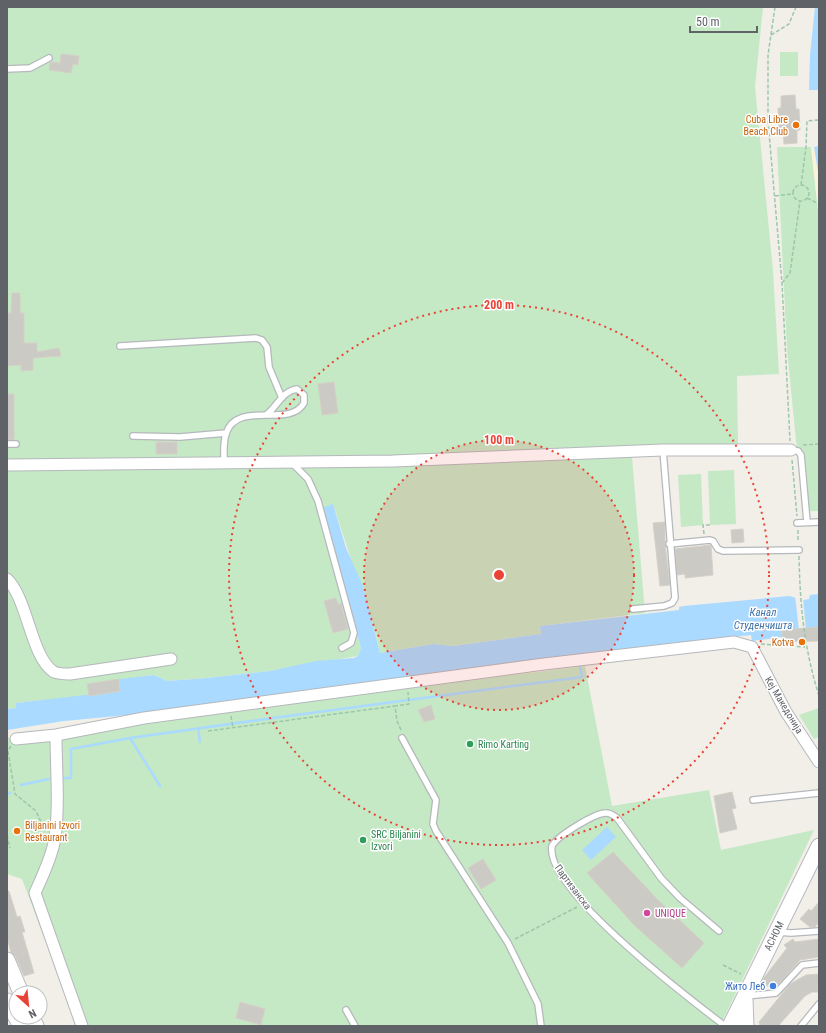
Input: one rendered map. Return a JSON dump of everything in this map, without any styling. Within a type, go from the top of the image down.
[{"type":"street","points":[[7,465],[393,461],[663,450],[791,448]]},
{"type":"street","points":[[7,579],[16,592],[44,660],[54,672],[70,674],[171,659]]},
{"type":"street","points":[[16,739],[56,735],[144,718],[552,663],[734,642],[748,645]]},
{"type":"street","name":"Кеј Македонија","points":[[748,645],[786,712],[819,762]]},
{"type":"street","points":[[56,735],[56,823],[54,844],[35,893],[82,1026]]},
{"type":"street","name":"АСНОМ","points":[[730,1026],[819,846]]},
{"type":"street","points":[[7,960],[18,985]]},
{"type":"street","points":[[745,996],[746,1026]]},
{"type":"street","points":[[7,1001],[21,1026]]},
{"type":"lane","points":[[7,69],[30,68],[49,58]]},
{"type":"lane","points":[[120,346],[256,338],[262,340],[268,347],[269,367],[282,398]]},
{"type":"lane","points":[[224,462],[226,433],[233,421],[241,417],[266,415],[298,410],[302,407],[305,399],[301,391],[297,389],[287,392],[273,410],[266,415]]},
{"type":"lane","points":[[132,436],[180,437],[226,433]]},
{"type":"lane","points":[[7,444],[16,444]]},
{"type":"lane","points":[[791,448],[798,451],[801,456],[806,522]]},
{"type":"lane","points":[[633,609],[664,606],[674,601],[675,595],[669,544],[663,450]]},
{"type":"lane","points":[[290,462],[304,472],[318,501],[354,633],[351,643],[342,648]]},
{"type":"lane","points":[[797,523],[819,522]]},
{"type":"lane","points":[[669,544],[704,540],[713,541],[718,549],[723,551],[799,550]]},
{"type":"lane","points":[[402,738],[436,800],[433,824],[436,831],[508,943],[538,1004],[541,1026]]},
{"type":"lane","points":[[753,800],[819,793]]},
{"type":"lane","name":"Партизанска","points":[[719,931],[680,898],[661,878],[617,818],[610,813],[601,814],[594,817],[558,838],[552,846],[554,862],[583,904],[611,932],[669,982],[725,1026]]},
{"type":"lane","points":[[776,932],[791,933],[819,931]]},
{"type":"lane","points":[[745,996],[776,993],[802,965],[819,963]]},
{"type":"lane","points":[[800,1026],[819,1004]]},
{"type":"lane","points":[[346,1010],[355,1026]]},
{"type":"path","points":[[775,7],[768,54],[768,121],[782,283],[791,448],[804,638],[805,647],[819,696]]},
{"type":"path","points":[[771,35],[789,24],[796,7]]},
{"type":"path","points":[[801,185],[806,147],[807,120],[819,120]]},
{"type":"path","points":[[792,194],[795,187],[801,185]]},
{"type":"path","points":[[801,185],[808,190],[807,198]]},
{"type":"path","points":[[775,196],[792,194]]},
{"type":"path","points":[[792,194],[795,199],[800,201],[807,198],[819,204]]},
{"type":"path","points":[[782,283],[790,273],[800,201]]},
{"type":"path","points":[[791,448],[819,444]]},
{"type":"path","points":[[704,540],[703,525],[710,525]]},
{"type":"path","points":[[748,645],[805,647]]},
{"type":"path","points":[[208,731],[409,704],[408,696]]},
{"type":"path","points":[[395,706],[402,738]]},
{"type":"path","points":[[232,719],[233,728]]},
{"type":"path","points":[[16,739],[7,751],[15,794],[36,811],[39,821],[54,844]]},
{"type":"path","points":[[7,835],[10,848]]},
{"type":"path","points":[[508,943],[583,904]]},
{"type":"path","points":[[723,965],[753,980]]},
{"type":"green space","points":[[7,7],[763,7],[755,87],[773,271],[779,374],[737,376],[738,445],[396,457],[7,462]]},
{"type":"green space","points":[[780,52],[798,52],[798,76],[780,76]]},
{"type":"green space","points":[[777,147],[811,147],[819,219],[819,511],[803,511],[787,349]]},
{"type":"green space","points":[[632,457],[645,613],[540,626],[541,634],[452,646],[433,644],[380,653],[376,636],[333,504],[343,584],[361,648],[358,656],[270,671],[207,678],[167,681],[154,675],[87,684],[89,696],[16,703],[17,708],[7,709],[7,470]]},
{"type":"green space","points":[[734,470],[736,524],[710,525],[708,471]]},
{"type":"green space","points":[[701,474],[703,525],[681,527],[678,475]]},
{"type":"green space","name":"SRC Biljanini Izvori","points":[[585,666],[612,806],[709,790],[721,850],[814,830],[720,1026],[78,1026],[22,879],[7,874],[7,738]]},
{"type":"green space","points":[[819,708],[819,737],[814,739],[799,715]]},
{"type":"sand","points":[[811,147],[814,147],[819,178],[819,219]]},
{"type":"water","points":[[815,7],[819,7],[819,90],[809,90],[810,55]]},
{"type":"water","points":[[819,146],[819,178],[814,147]]},
{"type":"water","name":"Канал Студенчишта","points":[[333,504],[346,548],[363,586],[380,653],[433,644],[453,646],[541,634],[540,626],[679,610],[679,607],[684,606],[789,596],[804,600],[809,599],[810,595],[819,594],[819,627],[782,630],[782,637],[752,641],[751,635],[673,643],[149,713],[64,721],[7,730],[7,709],[16,708],[16,703],[120,691],[119,679],[154,675],[167,681],[207,678],[270,671],[316,661],[354,658],[358,656],[361,648],[322,508]]},
{"type":"water","points":[[607,827],[616,837],[591,860],[582,850]]},
{"type":"pier","points":[[795,595],[803,598],[806,630],[799,631]]},
{"type":"building","points":[[61,54],[79,56],[78,65],[73,64],[71,73],[49,70],[50,62],[60,63]]},
{"type":"building","points":[[795,95],[796,109],[799,109],[800,130],[797,130],[797,143],[784,144],[783,130],[779,130],[778,108],[781,108],[781,96]]},
{"type":"building","points":[[12,293],[20,293],[20,313],[24,313],[24,343],[37,343],[37,352],[59,348],[61,356],[33,358],[33,370],[21,371],[21,365],[7,366],[7,313],[11,313]]},
{"type":"building","points":[[334,382],[338,413],[322,415],[318,384]]},
{"type":"building","points":[[7,394],[14,394],[14,440],[7,440]]},
{"type":"building","points":[[156,442],[177,442],[177,454],[156,454]]},
{"type":"building","points":[[665,522],[665,544],[670,585],[660,586],[653,523]]},
{"type":"building","points":[[743,529],[744,542],[732,543],[731,530]]},
{"type":"building","points":[[711,545],[713,575],[685,578],[685,574],[677,575],[675,549]]},
{"type":"building","points":[[336,598],[338,604],[341,603],[348,629],[333,633],[324,601]]},
{"type":"building","points":[[819,627],[819,641],[782,642],[782,630]]},
{"type":"building","points":[[119,679],[120,691],[89,696],[87,684]]},
{"type":"building","points":[[431,705],[435,719],[424,722],[418,710]]},
{"type":"building","points":[[732,792],[736,808],[732,809],[737,829],[720,833],[714,796]]},
{"type":"building","name":"UNIQUE","points":[[613,852],[658,900],[704,943],[682,968],[634,925],[587,873]]},
{"type":"building","points":[[483,859],[496,880],[481,889],[468,868]]},
{"type":"building","points":[[7,891],[9,891],[17,917],[20,916],[25,932],[22,932],[34,973],[24,976],[15,956],[11,952],[7,938]]},
{"type":"building","points":[[819,902],[819,922],[815,927],[810,927],[800,919],[809,909],[811,911]]},
{"type":"building","points":[[793,939],[795,942],[819,939],[819,957],[800,960],[775,988],[770,988],[764,983],[763,979],[787,948],[784,945]]},
{"type":"building","points":[[819,974],[819,992],[812,992],[805,996],[778,1026],[760,1026],[759,1022],[790,984],[806,975]]},
{"type":"building","points":[[240,1002],[265,1009],[261,1025],[236,1018]]},
{"type":"waterway","points":[[64,778],[71,778],[71,749],[130,738],[582,677],[580,666]]},
{"type":"waterway","points":[[198,728],[200,742]]},
{"type":"waterway","points":[[130,738],[160,786]]},
{"type":"waterway","points":[[21,785],[49,779]]},
{"type":"place","name":"Cuba Libre Beach Club","points":[[796,125]]},
{"type":"place","name":"Kotva","points":[[802,642]]},
{"type":"place","name":"Rimo Karting","points":[[470,744]]},
{"type":"place","name":"Biljanini Izvori Restaurant","points":[[17,831]]},
{"type":"place","name":"SRC Biljanini Izvori","points":[[363,840]]},
{"type":"place","name":"UNIQUE","points":[[647,913]]},
{"type":"place","name":"Жито Леб","points":[[773,986]]}]
